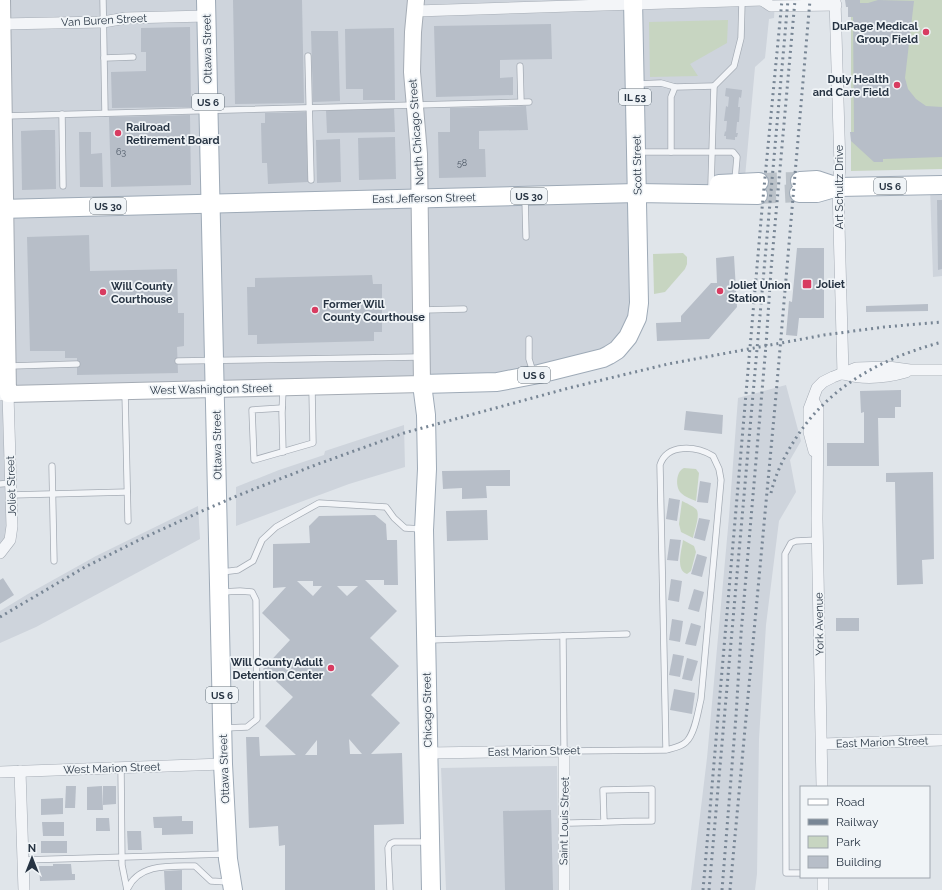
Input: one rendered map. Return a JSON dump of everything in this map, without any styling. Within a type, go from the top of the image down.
[{"type":"main road","name":"Scott Street","points":[[535,375],[610,356],[623,344],[632,330],[637,318],[639,303],[633,2]]},
{"type":"main road","name":"Ottawa Street","points":[[206,8],[216,389],[222,729],[229,887]]},
{"type":"main road","name":"US 6","points":[[800,187],[816,180],[838,187],[942,184]]},
{"type":"main road","name":"East Jefferson Street","points":[[211,204],[637,193],[759,188],[734,183],[637,193]]},
{"type":"main road","name":"US 30","points":[[3,209],[211,204]]},
{"type":"main road","name":"US 6","points":[[422,384],[497,382],[535,375]]},
{"type":"main road","name":"Chicago Street","points":[[422,384],[415,414],[416,468],[424,530],[431,890]]},
{"type":"street","name":"Joliet Street","points":[[0,553],[10,540],[12,526],[11,495],[6,484],[4,394],[8,366],[3,209],[4,116],[1,24],[2,0]]},
{"type":"street","points":[[416,5],[762,0],[771,6],[836,3]]},
{"type":"street","name":"Art Schultz Drive","points":[[836,3],[840,167],[838,187],[843,374]]},
{"type":"street","name":"North Chicago Street","points":[[416,5],[412,32],[412,72],[418,129],[421,199],[422,384]]},
{"type":"street","name":"Van Buren Street","points":[[1,24],[103,22],[206,8]]},
{"type":"street","points":[[843,374],[857,378],[889,376],[910,370],[942,370]]},
{"type":"street","name":"York Avenue","points":[[822,786],[817,540],[817,461],[810,432],[809,409],[817,388],[823,382],[843,374]]},
{"type":"street","name":"West Washington Street","points":[[4,394],[422,384]]},
{"type":"street","name":"East Marion Street","points":[[822,744],[942,740]]},
{"type":"street","name":"East Marion Street","points":[[428,753],[564,751]]},
{"type":"street","name":"Saint Louis Street","points":[[564,751],[564,890]]},
{"type":"street","name":"West Marion Street","points":[[0,772],[223,764]]},
{"type":"street","points":[[20,771],[24,890]]},
{"type":"street","points":[[823,878],[823,890]]},
{"type":"lane","points":[[103,0],[105,113]]},
{"type":"lane","points":[[635,84],[661,83],[675,87],[714,86],[734,66],[741,38],[742,1]]},
{"type":"lane","points":[[308,56],[311,180]]},
{"type":"lane","points":[[104,58],[133,58]]},
{"type":"lane","points":[[520,66],[521,102]]},
{"type":"lane","points":[[711,185],[714,86]]},
{"type":"lane","points":[[671,152],[671,97],[675,87]]},
{"type":"lane","points":[[4,116],[529,102]]},
{"type":"lane","points":[[62,114],[63,186]]},
{"type":"lane","points":[[636,152],[733,152],[737,157],[734,183]]},
{"type":"lane","points":[[526,196],[526,237]]},
{"type":"lane","points":[[422,310],[464,309]]},
{"type":"lane","points":[[529,339],[529,359],[535,375]]},
{"type":"lane","points":[[178,361],[422,357]]},
{"type":"lane","points":[[8,366],[77,364]]},
{"type":"lane","points":[[283,452],[282,408],[284,387]]},
{"type":"lane","points":[[282,408],[252,410],[254,460],[313,443],[312,387]]},
{"type":"lane","points":[[125,391],[128,521]]},
{"type":"lane","name":"East Marion Street","points":[[564,751],[666,750],[680,746],[687,742],[694,728],[701,699],[721,480],[719,469],[713,456],[707,452],[678,448],[668,452],[662,458],[660,465],[666,750]]},
{"type":"lane","points":[[52,466],[54,561]]},
{"type":"lane","points":[[11,495],[128,492]]},
{"type":"lane","points":[[219,572],[238,570],[253,561],[262,540],[276,527],[319,503],[386,507],[394,518],[406,528],[424,530]]},
{"type":"lane","points":[[800,874],[786,873],[785,554],[791,543],[796,541],[817,540]]},
{"type":"lane","points":[[220,592],[252,592],[256,600],[257,719],[247,727],[222,729]]},
{"type":"lane","points":[[426,640],[627,634]]},
{"type":"lane","points":[[563,636],[564,751]]},
{"type":"lane","points":[[121,768],[122,856],[127,890]]},
{"type":"lane","points":[[563,823],[652,821],[652,789],[603,790],[604,822]]},
{"type":"lane","points":[[390,890],[388,848],[390,844],[394,842],[430,842]]},
{"type":"lane","points":[[23,860],[122,856],[228,856]]},
{"type":"lane","points":[[127,890],[130,884],[137,877],[147,871],[166,866],[195,866],[211,881],[229,887]]},
{"type":"shaded area","points":[[3,0],[775,0],[774,18],[769,19],[765,58],[755,67],[744,188],[7,207]]},
{"type":"shaded area","points":[[942,186],[942,276],[933,277],[930,187]]},
{"type":"shaded area","points":[[636,194],[638,302],[622,344],[541,372],[5,391],[9,527],[3,544],[0,546],[0,210]]},
{"type":"shaded area","points":[[786,385],[801,441],[790,460],[796,492],[779,521],[766,625],[759,739],[757,874],[755,890],[691,890],[707,758],[729,517],[738,398]]},
{"type":"shaded area","points":[[404,425],[405,467],[349,484],[236,526],[236,487],[279,470],[324,455],[325,451]]},
{"type":"shaded area","points":[[198,506],[200,539],[36,627],[0,643],[0,611],[96,556]]},
{"type":"shaded area","points":[[557,766],[559,890],[446,890],[441,768]]},
{"type":"green space","name":"Duly Health and Care Field","points":[[851,0],[942,0],[942,169],[851,171]]},
{"type":"green space","points":[[728,20],[727,43],[690,64],[698,76],[650,77],[649,22]]},
{"type":"green space","points":[[683,253],[687,257],[685,269],[665,292],[654,294],[653,254]]},
{"type":"green space","points":[[684,468],[696,469],[699,473],[696,501],[688,498],[679,490],[677,479],[679,472]]},
{"type":"green space","points":[[682,501],[697,511],[698,519],[693,538],[681,532],[679,524]]},
{"type":"green space","points":[[683,540],[694,546],[696,552],[691,571],[687,574],[683,572],[680,564]]},
{"type":"building","points":[[233,0],[302,0],[304,103],[235,104]]},
{"type":"building","name":"Duly Health and Care Field","points":[[845,0],[860,0],[860,3],[868,3],[878,0],[914,1],[905,78],[908,89],[916,99],[926,106],[942,107],[942,157],[883,159],[883,162],[874,162],[851,141],[850,132],[854,132],[853,17],[848,17],[848,7],[846,7]]},
{"type":"building","points":[[551,24],[552,59],[500,60],[500,78],[513,77],[513,95],[436,97],[434,26]]},
{"type":"building","points":[[190,27],[191,107],[112,108],[111,72],[146,71],[146,52],[141,52],[141,28]]},
{"type":"building","points":[[394,28],[395,100],[363,100],[363,89],[346,89],[345,29]]},
{"type":"building","points":[[311,31],[338,31],[340,101],[313,102]]},
{"type":"building","points":[[726,88],[742,90],[741,98],[739,97],[738,107],[740,107],[739,122],[737,122],[736,133],[738,133],[735,140],[726,139],[726,136],[724,136],[727,121],[724,121],[729,97],[725,96]]},
{"type":"building","points":[[526,106],[528,130],[479,131],[479,149],[485,149],[486,177],[439,178],[438,132],[450,132],[450,108]]},
{"type":"building","points":[[394,108],[395,132],[327,133],[326,110]]},
{"type":"building","points":[[306,112],[308,182],[268,184],[267,163],[262,163],[261,123],[265,123],[265,113]]},
{"type":"building","points":[[190,115],[191,185],[111,187],[109,117]]},
{"type":"building","points":[[55,130],[56,189],[22,190],[21,131]]},
{"type":"building","points":[[79,132],[91,132],[91,154],[102,153],[103,187],[80,187]]},
{"type":"building","points":[[395,137],[396,179],[359,180],[358,138]]},
{"type":"building","points":[[340,139],[341,182],[317,183],[316,140]]},
{"type":"building","points":[[937,200],[942,200],[942,269],[938,270]]},
{"type":"building","name":"Will County Courthouse","points":[[89,235],[90,271],[177,269],[178,313],[184,313],[184,346],[177,347],[178,373],[77,375],[77,358],[65,358],[65,351],[30,351],[27,237]]},
{"type":"building","points":[[797,248],[824,248],[824,318],[799,318],[797,336],[786,335],[789,301],[792,302]]},
{"type":"building","name":"Joliet Union Station","points":[[734,256],[737,307],[709,339],[657,341],[656,323],[681,322],[681,316],[711,283],[717,283],[716,258]]},
{"type":"building","name":"Former Will County Courthouse","points":[[372,275],[373,284],[382,284],[382,332],[374,332],[374,341],[257,344],[257,335],[248,335],[247,287],[255,287],[255,278]]},
{"type":"building","points":[[928,304],[928,311],[866,312],[866,306]]},
{"type":"building","points":[[901,390],[901,407],[895,407],[895,418],[878,418],[879,466],[827,466],[827,443],[864,443],[864,412],[861,413],[860,391]]},
{"type":"building","points":[[686,411],[723,415],[722,434],[684,430]]},
{"type":"building","points":[[510,470],[510,486],[486,486],[487,498],[462,499],[462,488],[443,489],[442,471]]},
{"type":"building","points":[[933,472],[934,559],[922,560],[923,584],[897,585],[895,482],[886,482],[886,473]]},
{"type":"building","points":[[700,481],[711,483],[708,503],[697,502]]},
{"type":"building","points":[[669,498],[680,500],[677,521],[666,519]]},
{"type":"building","points":[[487,510],[488,540],[447,541],[446,511]]},
{"type":"building","points":[[375,515],[386,524],[387,540],[397,540],[398,585],[384,585],[384,580],[365,580],[397,611],[370,638],[399,666],[371,695],[400,723],[371,754],[402,753],[404,824],[374,825],[375,890],[285,890],[285,845],[279,846],[278,826],[249,828],[246,737],[259,737],[260,756],[296,755],[265,726],[293,697],[263,669],[290,640],[262,613],[286,587],[273,588],[273,544],[310,543],[309,526],[319,516]],"holes":[[[297,581],[313,581],[313,586],[322,586],[313,596]],[[337,586],[358,586],[347,596]],[[349,739],[362,754],[350,754]],[[317,740],[317,755],[305,755]]]},
{"type":"building","points":[[699,518],[710,520],[705,541],[694,538]]},
{"type":"building","points":[[670,539],[681,540],[678,561],[667,560]]},
{"type":"building","points":[[697,554],[707,557],[702,577],[691,574]]},
{"type":"building","points":[[3,578],[14,595],[0,604],[0,580]]},
{"type":"building","points":[[671,579],[682,581],[679,602],[668,600]]},
{"type":"building","points":[[694,589],[704,592],[699,612],[688,609]]},
{"type":"building","points":[[836,618],[859,618],[859,631],[836,631]]},
{"type":"building","points":[[672,619],[683,621],[680,642],[669,640]]},
{"type":"building","points":[[691,623],[701,626],[696,646],[685,644]]},
{"type":"building","points":[[673,654],[684,656],[680,677],[669,675]]},
{"type":"building","points":[[687,658],[698,661],[692,681],[682,679]]},
{"type":"building","points":[[674,689],[695,693],[692,714],[670,710]]},
{"type":"building","points":[[66,786],[76,786],[75,808],[65,808]]},
{"type":"building","points":[[102,786],[103,810],[87,810],[87,787]]},
{"type":"building","points":[[103,786],[116,786],[116,804],[103,805]]},
{"type":"building","points":[[63,798],[63,814],[41,815],[41,799]]},
{"type":"building","points":[[551,810],[553,890],[505,890],[503,811]]},
{"type":"building","points":[[182,816],[182,821],[193,821],[193,834],[162,835],[162,828],[154,828],[153,817]]},
{"type":"building","points":[[96,818],[109,818],[110,831],[96,831]]},
{"type":"building","points":[[42,822],[64,822],[64,836],[43,836]]},
{"type":"building","points":[[127,831],[141,831],[142,850],[128,850]]},
{"type":"building","points":[[41,841],[67,841],[67,853],[41,853]]},
{"type":"building","points":[[53,864],[71,864],[72,874],[75,874],[75,880],[40,881],[39,866],[53,866]]},
{"type":"building","points":[[182,870],[182,890],[165,890],[164,871]]},
{"type":"tunnel","points":[[759,182],[800,181]]},
{"type":"tunnel","points":[[758,195],[799,193]]},
{"type":"railway","points":[[703,890],[762,209],[782,0]]},
{"type":"railway","points":[[709,890],[788,0]]},
{"type":"railway","points":[[722,890],[741,634],[795,0]]},
{"type":"railway","points":[[730,890],[776,395],[810,0]]},
{"type":"railway","points":[[0,617],[85,567],[200,512],[318,464],[404,433],[569,388],[668,364],[824,335],[884,327],[942,322]]},
{"type":"railway","points":[[771,493],[779,469],[791,446],[820,408],[837,392],[876,367],[897,357],[942,342]]},
{"type":"place","name":"DuPage Medical Group Field","points":[[926,32]]},
{"type":"place","name":"Duly Health and Care Field","points":[[897,85]]},
{"type":"place","name":"Railroad Retirement Board","points":[[118,133]]},
{"type":"place","name":"Joliet","points":[[807,284]]},
{"type":"place","name":"Joliet Union Station","points":[[720,291]]},
{"type":"place","name":"Will County Courthouse","points":[[103,292]]},
{"type":"place","name":"Former Will County Courthouse","points":[[315,310]]},
{"type":"place","name":"Will County Adult Detention Center","points":[[331,668]]}]
